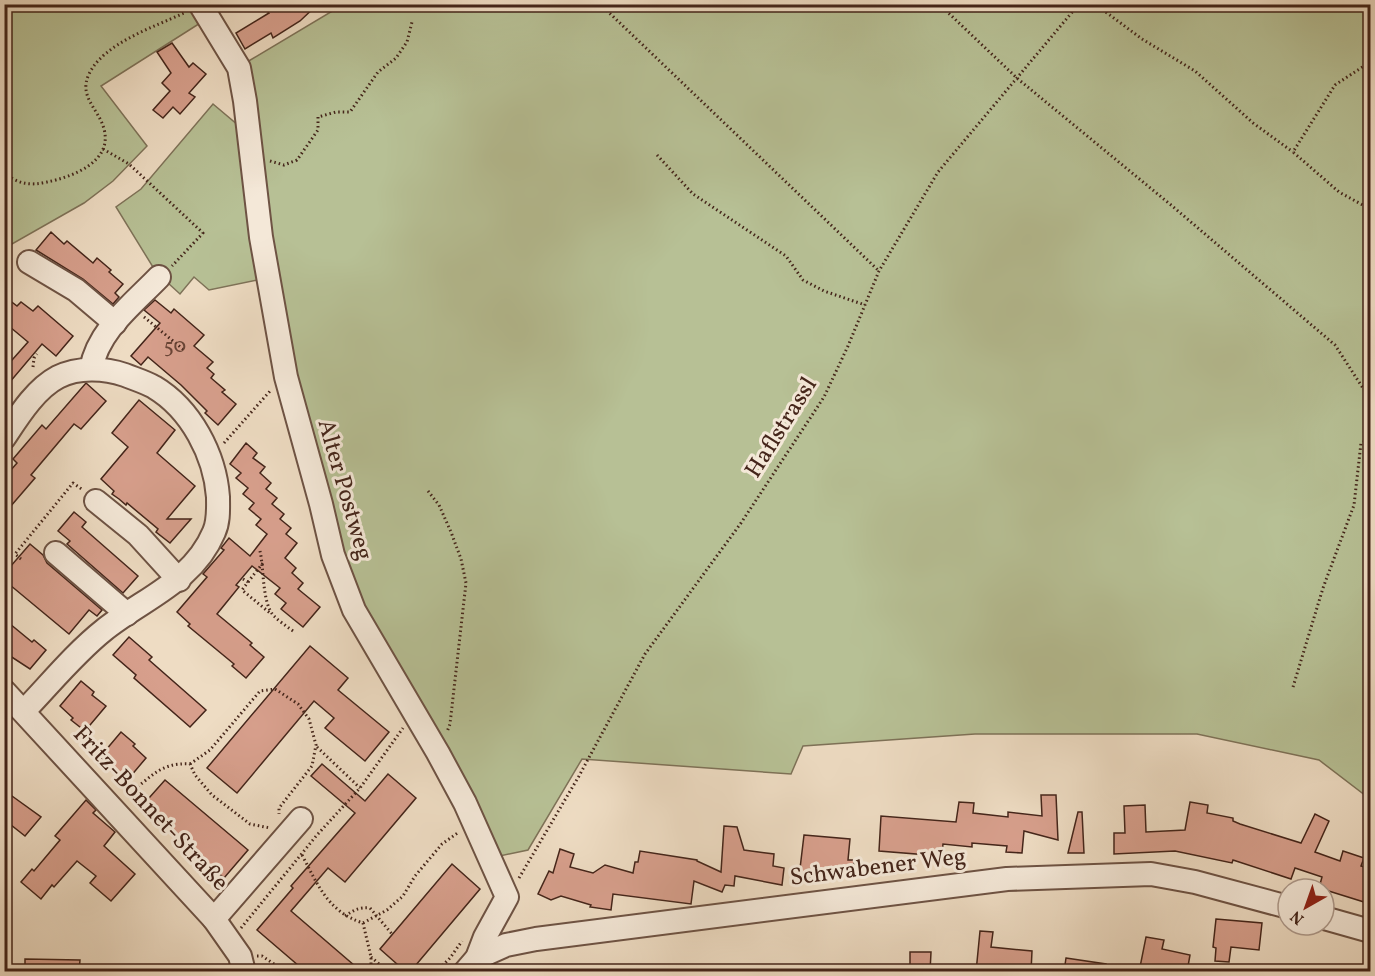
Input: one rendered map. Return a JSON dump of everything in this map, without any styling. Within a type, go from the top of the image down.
[{"type":"street","name":"Alter Postweg","points":[[200,5],[239,68],[261,237],[285,377],[333,555],[354,610],[465,803],[507,897],[471,965]]},
{"type":"street","points":[[29,262],[76,290],[115,323]]},
{"type":"street","points":[[91,369],[104,334],[159,277]]},
{"type":"street","points":[[4,438],[20,415],[49,384],[59,377],[91,369],[114,372],[156,389],[174,404],[190,423],[209,455],[217,478],[219,516],[206,548],[192,567],[179,580],[98,636],[24,711]]},
{"type":"street","points":[[96,501],[138,535],[179,580]]},
{"type":"street","points":[[56,553],[127,614]]},
{"type":"street","name":"Fritz-Bonnet-Straße","points":[[4,690],[214,919],[231,940],[240,956],[244,972]]},
{"type":"street","points":[[214,919],[289,819]]},
{"type":"street","name":"Schwabener Weg","points":[[471,965],[506,945],[536,939],[1007,879],[1151,874],[1195,882],[1276,904]]},
{"type":"street","points":[[1336,921],[1371,931]]},
{"type":"path","points":[[600,4],[879,271]]},
{"type":"path","points":[[939,4],[1018,79],[1171,205],[1335,345],[1371,399]]},
{"type":"path","name":"Haflstrassl","points":[[519,876],[579,776],[645,654],[741,523],[824,397],[879,271],[938,172],[1079,4]]},
{"type":"path","points":[[1095,4],[1142,39],[1195,71],[1253,123],[1293,152],[1339,192],[1371,209]]},
{"type":"path","points":[[4,173],[22,184],[37,185],[87,167],[98,159],[103,149],[105,131],[87,98],[85,85],[89,73],[106,53],[128,38],[200,5]]},
{"type":"path","points":[[251,155],[284,165],[297,160],[318,130],[318,117],[336,112],[350,112],[378,72],[396,57],[407,42],[412,22]]},
{"type":"path","points":[[1293,152],[1335,85],[1371,62]]},
{"type":"path","points":[[103,149],[129,164],[203,233],[177,263],[159,277]]},
{"type":"path","points":[[657,155],[693,194],[786,256],[803,280],[824,291],[865,305]]},
{"type":"path","points":[[131,306],[184,350]]},
{"type":"path","points":[[33,367],[37,354]]},
{"type":"path","points":[[209,455],[221,446],[274,385],[285,377]]},
{"type":"path","points":[[1293,687],[1323,588],[1354,505],[1361,443],[1371,439]]},
{"type":"path","points":[[21,559],[15,554],[73,483],[96,501]]},
{"type":"path","points":[[428,491],[440,505],[461,559],[466,583],[450,724],[438,753]]},
{"type":"path","points":[[260,551],[263,562],[263,585],[272,614]]},
{"type":"path","points":[[263,562],[242,590],[292,631]]},
{"type":"path","points":[[243,579],[248,582]]},
{"type":"path","points":[[129,794],[166,766],[175,763],[190,764],[210,750],[260,691],[275,689],[298,704],[309,719],[316,745],[312,766],[279,808],[289,819]]},
{"type":"path","points":[[242,927],[316,836],[360,788],[403,729]]},
{"type":"path","points":[[316,745],[360,788]]},
{"type":"path","points":[[190,764],[195,776],[212,795],[250,824],[270,828]]},
{"type":"path","points":[[302,855],[317,885],[337,910],[363,923],[377,916],[403,896],[429,859],[442,844],[455,834]]},
{"type":"path","points":[[345,916],[355,909],[370,908],[392,934]]},
{"type":"path","points":[[363,923],[371,957],[371,972]]},
{"type":"path","points":[[262,956],[286,972]]},
{"type":"path","points":[[371,957],[388,972]]},
{"type":"green space","points":[[344,4],[1370,5],[1370,799],[1319,760],[1197,734],[975,734],[803,746],[791,774],[582,759],[528,850],[495,857],[359,606],[332,525],[291,364],[247,62]]},
{"type":"green space","points":[[4,5],[193,5],[205,20],[101,86],[147,146],[113,181],[84,203],[5,248]]},
{"type":"green space","points":[[213,104],[239,126],[262,279],[209,290],[194,277],[180,294],[156,272],[116,207],[141,189]]},
{"type":"building","points":[[260,4],[318,4],[300,21],[273,38],[271,33],[245,49],[236,33],[269,13]]},
{"type":"building","points":[[172,43],[189,67],[193,63],[206,74],[189,93],[195,97],[180,114],[173,107],[163,118],[153,110],[170,91],[162,83],[171,73],[157,52]]},
{"type":"building","points":[[51,232],[64,244],[67,241],[93,263],[97,258],[111,270],[109,272],[123,284],[115,293],[119,297],[113,304],[83,279],[36,250]]},
{"type":"building","points":[[4,296],[17,306],[21,302],[33,311],[38,306],[73,336],[56,356],[42,344],[4,389],[4,369],[28,342],[4,322]]},
{"type":"building","points":[[155,300],[171,313],[174,309],[204,335],[194,346],[213,362],[207,368],[214,374],[211,378],[236,404],[218,425],[181,385],[148,357],[141,365],[131,356],[160,323],[144,310]]},
{"type":"building","points":[[86,383],[106,401],[81,429],[74,424],[31,475],[35,478],[4,514],[4,478],[17,463],[13,459],[42,425],[46,429]]},
{"type":"building","points":[[139,400],[175,430],[157,453],[195,486],[167,519],[191,519],[170,543],[156,532],[158,529],[127,503],[126,505],[112,494],[114,491],[101,479],[128,447],[112,433]]},
{"type":"building","points":[[246,443],[257,453],[253,458],[265,467],[260,473],[271,483],[266,489],[277,498],[272,504],[284,514],[280,519],[291,528],[286,534],[297,543],[285,558],[296,568],[292,573],[303,583],[298,589],[320,607],[303,627],[281,609],[286,603],[275,594],[280,588],[252,566],[236,585],[239,587],[217,614],[252,643],[250,645],[264,657],[246,678],[232,666],[234,664],[188,626],[190,624],[177,612],[207,577],[203,574],[224,550],[221,548],[229,538],[250,556],[267,534],[256,525],[261,519],[249,509],[254,503],[243,494],[248,488],[236,478],[241,473],[230,464]]},
{"type":"building","points":[[74,512],[86,522],[82,527],[138,576],[123,593],[67,544],[70,541],[58,531]]},
{"type":"building","points":[[30,544],[43,555],[47,563],[102,610],[97,616],[89,610],[69,634],[4,580],[4,562],[10,567]]},
{"type":"building","points":[[4,619],[32,642],[34,640],[46,650],[30,669],[4,652]]},
{"type":"building","points":[[129,637],[152,657],[149,660],[206,710],[190,727],[134,678],[136,675],[113,655]]},
{"type":"building","points":[[310,646],[348,678],[338,690],[389,732],[365,761],[325,728],[334,718],[314,701],[237,793],[207,768]]},
{"type":"building","points":[[81,681],[94,692],[92,695],[106,706],[85,731],[71,720],[73,718],[60,706]]},
{"type":"building","points":[[121,732],[146,758],[125,783],[111,771],[114,768],[100,757]]},
{"type":"building","points":[[322,764],[365,801],[388,774],[416,798],[345,882],[328,868],[291,911],[362,972],[306,972],[257,930],[293,888],[291,886],[355,813],[311,776]]},
{"type":"building","points":[[165,780],[248,850],[224,878],[141,807]]},
{"type":"building","points":[[1041,795],[1056,795],[1058,840],[1024,831],[1022,853],[1006,852],[1007,846],[972,843],[972,847],[943,844],[941,862],[927,861],[928,855],[879,851],[881,816],[956,822],[959,802],[974,803],[973,813],[1008,817],[1008,812],[1042,816]]},
{"type":"building","points":[[12,796],[41,817],[25,836],[11,825],[4,833],[4,805]]},
{"type":"building","points":[[86,800],[96,810],[93,813],[115,832],[104,846],[135,874],[111,901],[90,883],[96,876],[77,861],[41,899],[21,882],[32,869],[34,871],[60,840],[55,836]]},
{"type":"building","points":[[1190,802],[1208,805],[1207,813],[1233,818],[1233,821],[1240,824],[1301,843],[1315,814],[1329,821],[1315,852],[1340,861],[1343,851],[1364,858],[1361,866],[1371,869],[1371,882],[1364,902],[1336,893],[1336,877],[1322,877],[1295,868],[1292,877],[1285,877],[1233,860],[1232,863],[1175,851],[1114,854],[1114,833],[1125,833],[1124,806],[1145,805],[1146,832],[1185,830]]},
{"type":"building","points":[[1078,812],[1082,812],[1084,853],[1068,853]]},
{"type":"building","points":[[724,826],[737,827],[744,850],[774,854],[773,866],[784,868],[782,885],[735,876],[734,886],[725,885],[722,892],[694,881],[691,904],[613,894],[611,910],[590,907],[591,905],[561,896],[551,900],[538,894],[549,871],[553,873],[560,849],[574,854],[570,867],[593,873],[605,865],[633,873],[640,851],[697,860],[721,872]]},
{"type":"building","points":[[804,835],[850,839],[848,860],[854,860],[853,874],[816,869],[815,878],[799,877]]},
{"type":"building","points":[[452,864],[480,889],[410,972],[406,972],[380,949]]},
{"type":"building","points":[[1216,919],[1262,923],[1259,950],[1231,947],[1229,962],[1215,961],[1216,948],[1213,947]]},
{"type":"building","points":[[980,931],[993,932],[991,947],[1032,951],[1031,972],[976,972]]},
{"type":"building","points":[[1146,937],[1164,940],[1162,949],[1190,955],[1187,972],[1139,972]]},
{"type":"building","points":[[910,952],[931,952],[930,972],[910,972]]},
{"type":"building","points":[[1066,958],[1106,964],[1106,972],[1064,972]]},
{"type":"building","points":[[25,959],[80,960],[79,972],[25,972]]}]
